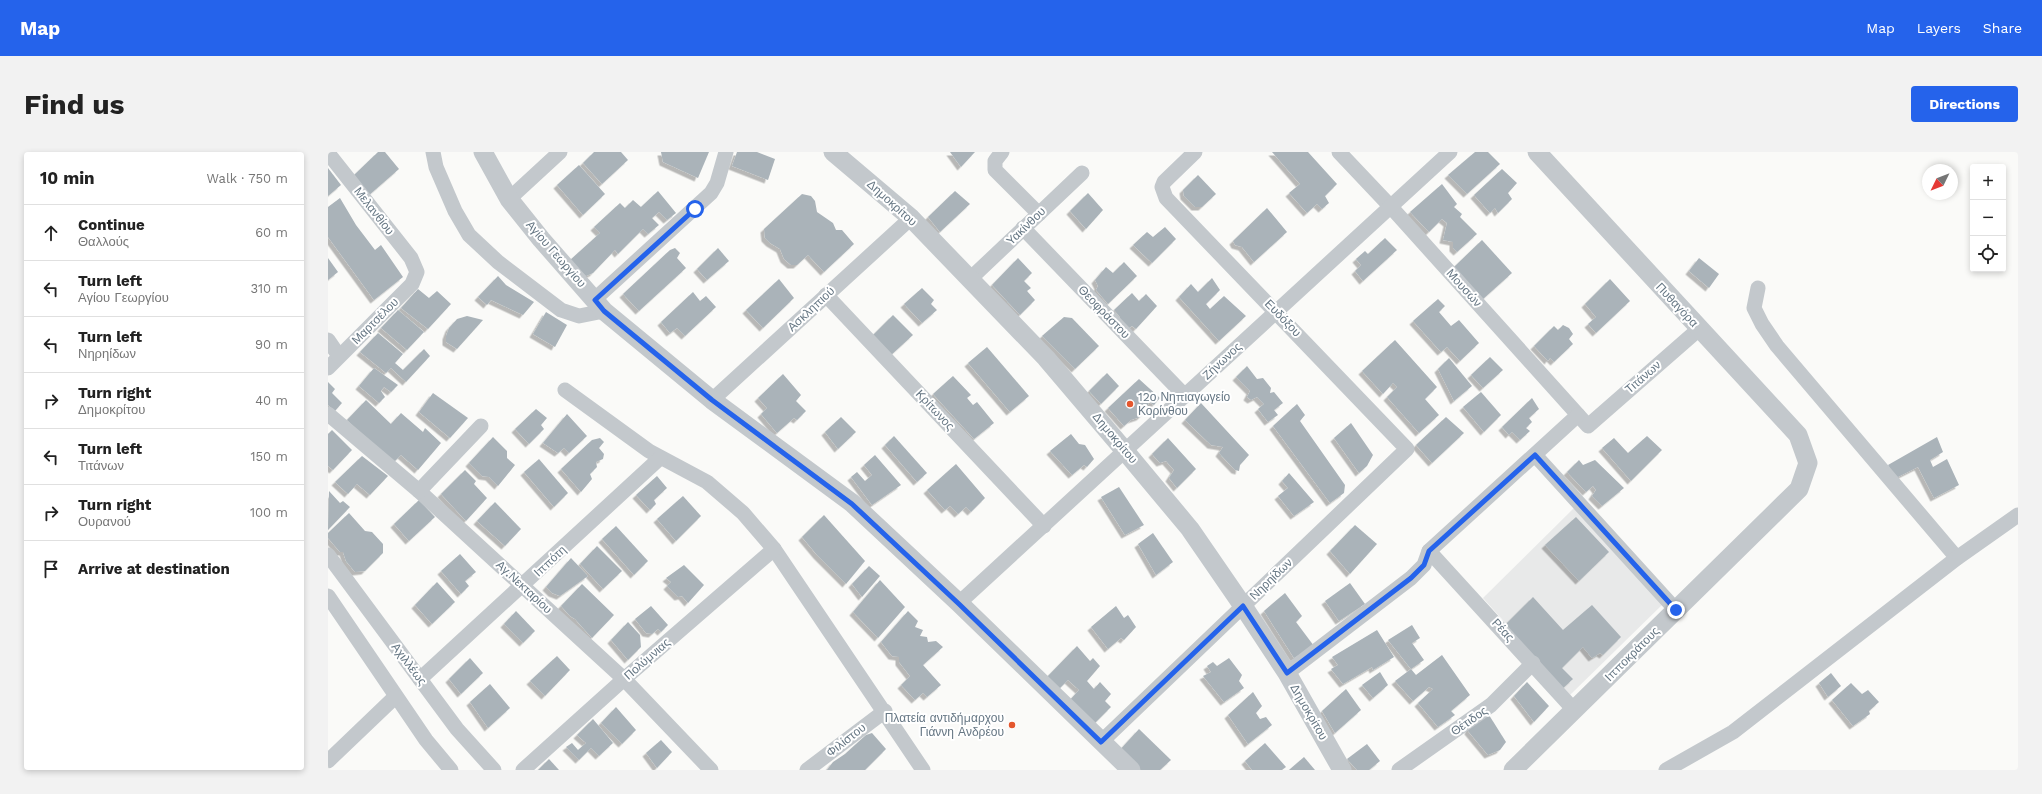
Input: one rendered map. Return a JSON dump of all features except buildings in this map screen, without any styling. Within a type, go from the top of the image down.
[{"type":"street","points":[[433,152],[436,167],[455,211],[469,235],[498,262],[561,310],[579,316],[600,305],[711,193],[717,184],[726,152]]},
{"type":"street","name":"Αγίου Γεωργίου","points":[[483,152],[510,199],[540,239],[600,305],[712,400],[852,504],[959,604],[1131,770]]},
{"type":"street","points":[[510,199],[560,152]]},
{"type":"street","name":"Δημοκρίτου","points":[[833,152],[911,218],[1046,358],[1190,529],[1287,673],[1342,770]]},
{"type":"street","points":[[1002,152],[995,161],[995,170],[1039,214]]},
{"type":"street","name":"Ευδόξου","points":[[1195,152],[1168,178],[1162,187],[1166,198],[1277,311],[1407,449]]},
{"type":"street","name":"Μουσών","points":[[1339,152],[1391,207],[1583,420]]},
{"type":"street","name":"Ζήνωνος","points":[[959,604],[1450,152]]},
{"type":"street","name":"Πυθαγόρα","points":[[1537,152],[1798,435],[1808,463]]},
{"type":"street","name":"Μελανθίου","points":[[328,153],[411,258],[417,272]]},
{"type":"street","name":"Υακίνθου","points":[[970,279],[1082,173]]},
{"type":"street","name":"Ασκληπιού","points":[[712,400],[826,294],[911,218]]},
{"type":"street","name":"Θεοφράστου","points":[[1023,228],[1185,396]]},
{"type":"street","name":"Μαρτσέλου","points":[[328,368],[412,284],[417,272]]},
{"type":"street","points":[[1758,288],[1754,308],[1777,346],[1957,558]]},
{"type":"street","name":"Κρίτωνος","points":[[826,294],[1044,526]]},
{"type":"street","name":"Τιτάνων","points":[[1287,673],[1411,578],[1424,565],[1429,551],[1535,455],[1583,420],[1699,329]]},
{"type":"street","points":[[328,340],[340,356]]},
{"type":"street","points":[[565,390],[648,452],[707,482],[743,513],[774,549],[885,711],[923,770]]},
{"type":"street","name":"Αγ.Νεκταρίου","points":[[328,414],[419,490],[624,679],[711,770]]},
{"type":"street","points":[[419,490],[481,426]]},
{"type":"street","name":"Νηρηίδων","points":[[1101,742],[1407,449]]},
{"type":"street","points":[[1535,455],[1676,610]]},
{"type":"street","name":"Ιππότη","points":[[420,679],[660,458]]},
{"type":"street","name":"Ιπποκράτους","points":[[1513,770],[1799,489],[1808,463]]},
{"type":"street","points":[[1666,770],[1733,732],[1957,558],[2018,515]]},
{"type":"street","name":"Πολύμνιας","points":[[523,770],[624,679],[774,549]]},
{"type":"street","name":"Ρέας","points":[[1429,551],[1575,710]]},
{"type":"street","name":"Αχιλλέως","points":[[328,554],[457,729],[494,770]]},
{"type":"street","points":[[328,596],[395,697],[426,740],[451,770]]},
{"type":"street","name":"Θέτιδος","points":[[1399,770],[1491,705],[1533,663]]},
{"type":"street","points":[[328,762],[395,697]]},
{"type":"street","name":"Φιλίστου","points":[[808,770],[885,711]]},
{"type":"shaded area","points":[[1576,506],[1663,604],[1570,695],[1483,598]]},
{"type":"place","name":"12ο Νηπιαγωγείο Κορίνθου","points":[[1130,404]]},
{"type":"place","name":"Πλατεία αντιδήμαρχου Γιάννη Ανδρέου","points":[[1012,725]]},
{"type":"route","points":[[695,209],[595,300],[604,311],[712,400],[852,504],[959,604],[1101,742],[1243,606],[1287,673],[1411,578],[1424,565],[1429,551],[1535,455],[1676,610]]}]
